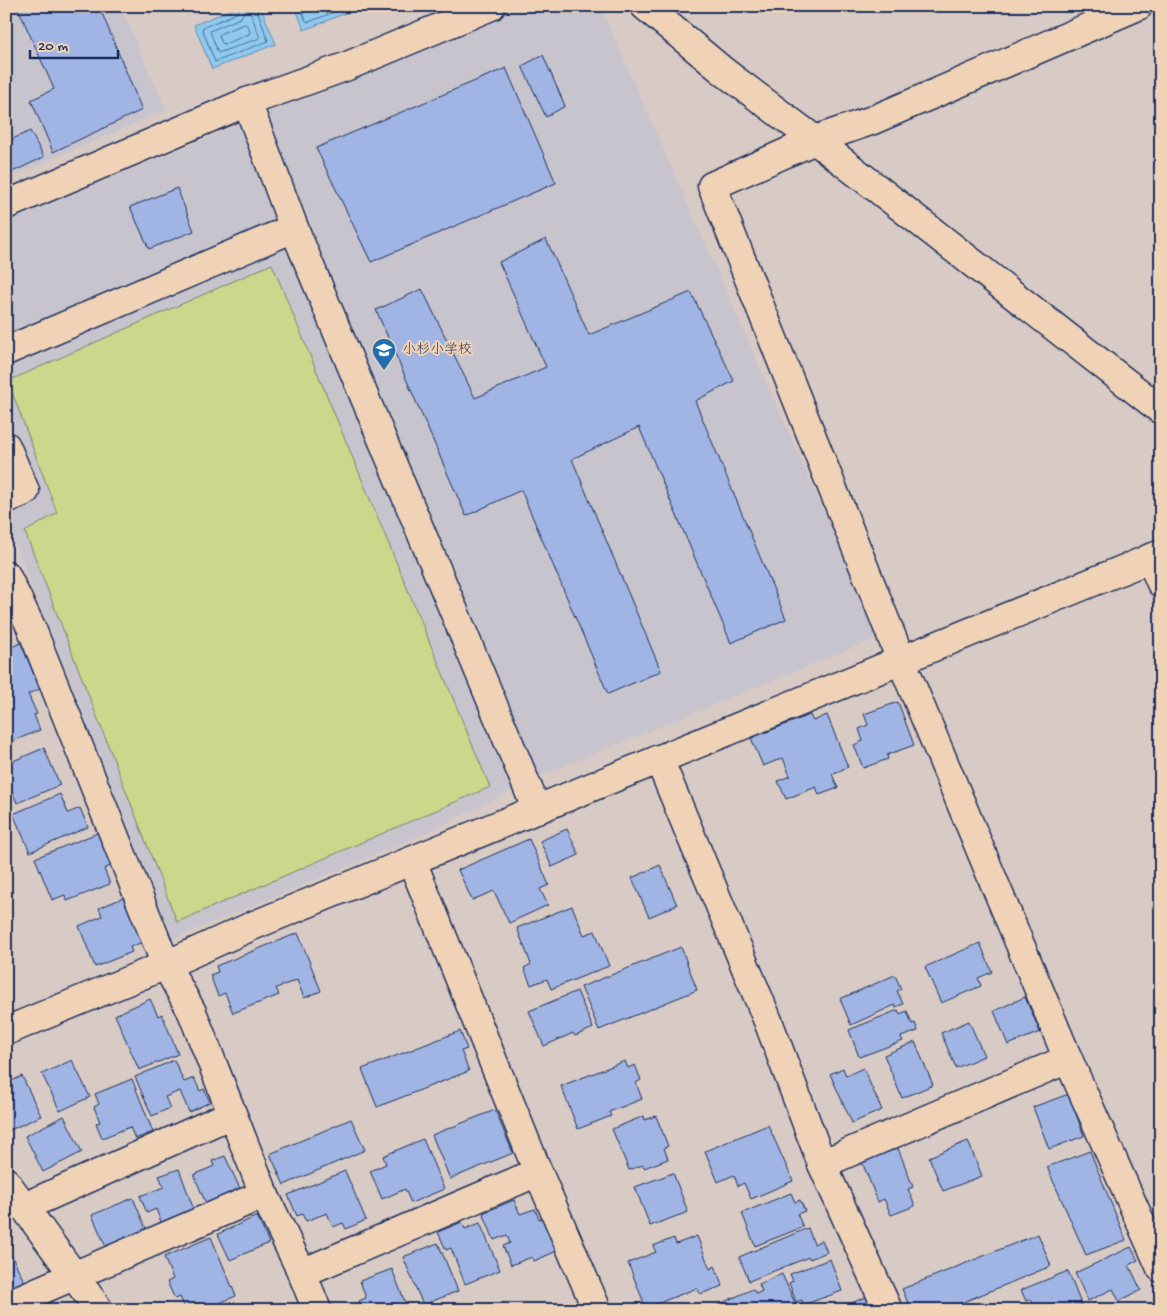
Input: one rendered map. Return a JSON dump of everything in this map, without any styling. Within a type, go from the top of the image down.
[{"type":"street","points":[[6,205],[247,102],[345,67],[460,12],[491,6]]},
{"type":"street","points":[[645,6],[723,71],[815,140],[1161,410]]},
{"type":"street","points":[[1138,6],[873,120],[815,140],[712,186],[901,660],[1068,1060],[1161,1268]]},
{"type":"street","points":[[247,102],[294,228],[537,810]]},
{"type":"street","points":[[6,351],[294,228]]},
{"type":"street","points":[[6,446],[25,491],[6,499]]},
{"type":"street","points":[[6,1032],[166,965],[252,926],[1156,556],[1161,583]]},
{"type":"street","points":[[6,575],[31,627],[166,965],[192,1012],[264,1194],[302,1273],[317,1310]]},
{"type":"street","points":[[659,759],[768,1021],[822,1164],[888,1310]]},
{"type":"street","points":[[412,861],[538,1172],[597,1310]]},
{"type":"street","points":[[822,1164],[1068,1060]]},
{"type":"street","points":[[99,1310],[14,1200],[232,1114]]},
{"type":"street","points":[[302,1273],[538,1172]]},
{"type":"street","points":[[6,1305],[264,1194]]},
{"type":"shaded area","points":[[6,6],[120,6],[166,110],[6,179]]},
{"type":"shaded area","name":"小杉小学校","points":[[522,6],[600,6],[879,637],[549,772],[424,834],[171,940],[6,520],[6,222]]},
{"type":"green space","points":[[272,264],[490,787],[177,922],[25,532],[57,513],[8,381]]},
{"type":"water","points":[[240,6],[260,6],[276,44],[212,69],[194,25]]},
{"type":"water","points":[[295,6],[363,6],[304,30]]},
{"type":"building","points":[[17,6],[99,6],[142,110],[53,152],[31,100],[54,89]]},
{"type":"building","points":[[543,55],[565,106],[546,117],[522,66]]},
{"type":"building","points":[[506,68],[556,183],[371,262],[316,148]]},
{"type":"building","points":[[30,131],[44,157],[6,175],[6,142]]},
{"type":"building","points":[[177,188],[194,231],[149,249],[130,207]]},
{"type":"building","points":[[546,239],[589,335],[691,292],[734,381],[695,401],[786,619],[731,643],[639,427],[572,459],[661,671],[608,694],[521,490],[466,516],[376,310],[422,289],[475,398],[546,367],[499,262]]},
{"type":"building","points":[[21,643],[40,689],[28,694],[37,714],[34,715],[40,730],[6,744],[6,649]]},
{"type":"building","points":[[898,702],[914,745],[887,755],[888,759],[863,768],[854,745],[863,741],[859,729],[868,725],[864,714]]},
{"type":"building","points":[[810,715],[813,721],[827,715],[848,767],[832,774],[838,788],[819,795],[816,787],[786,799],[778,781],[790,776],[783,758],[763,766],[751,738]]},
{"type":"building","points":[[44,748],[60,785],[17,803],[6,778],[6,764]]},
{"type":"building","points":[[60,794],[68,813],[80,808],[88,827],[30,852],[13,814]]},
{"type":"building","points":[[567,829],[579,855],[552,867],[540,841]]},
{"type":"building","points":[[100,832],[113,865],[104,869],[110,884],[67,901],[65,895],[52,900],[35,858]]},
{"type":"building","points":[[529,839],[549,885],[540,889],[548,905],[509,923],[494,891],[472,900],[458,870]]},
{"type":"building","points":[[660,865],[677,905],[649,917],[632,878]]},
{"type":"building","points":[[125,897],[143,942],[130,947],[132,952],[95,967],[79,926],[102,916],[99,908]]},
{"type":"building","points":[[572,906],[584,935],[595,931],[609,966],[551,989],[547,979],[531,985],[524,968],[531,964],[517,928]]},
{"type":"building","points":[[298,933],[321,991],[304,998],[297,980],[276,988],[279,995],[233,1013],[225,993],[218,996],[210,975],[218,972],[216,966]]},
{"type":"building","points":[[980,943],[992,972],[978,978],[981,986],[941,1003],[925,967]]},
{"type":"building","points":[[681,947],[697,990],[599,1030],[581,987]]},
{"type":"building","points":[[895,975],[901,989],[897,991],[903,1004],[896,1007],[895,1005],[851,1025],[840,999]]},
{"type":"building","points":[[577,991],[593,1028],[575,1036],[573,1033],[544,1046],[529,1011]]},
{"type":"building","points":[[1025,997],[1040,1032],[1008,1045],[994,1011]]},
{"type":"building","points":[[150,999],[158,1016],[162,1014],[178,1054],[139,1070],[115,1015]]},
{"type":"building","points":[[898,1010],[900,1014],[907,1011],[912,1024],[915,1023],[918,1031],[901,1037],[903,1041],[859,1057],[849,1030]]},
{"type":"building","points":[[969,1021],[984,1056],[956,1068],[941,1033]]},
{"type":"building","points":[[460,1031],[467,1049],[461,1051],[469,1071],[377,1107],[362,1069]]},
{"type":"building","points":[[915,1042],[933,1085],[902,1098],[884,1055]]},
{"type":"building","points":[[72,1060],[90,1097],[60,1111],[42,1074]]},
{"type":"building","points":[[174,1060],[184,1082],[194,1078],[200,1091],[204,1089],[210,1102],[189,1112],[180,1091],[165,1097],[170,1108],[152,1116],[135,1077]]},
{"type":"building","points":[[625,1061],[628,1068],[635,1065],[641,1080],[636,1083],[642,1099],[609,1112],[611,1116],[578,1129],[561,1086]]},
{"type":"building","points":[[843,1068],[846,1076],[863,1068],[882,1110],[852,1123],[830,1074]]},
{"type":"building","points":[[22,1076],[41,1116],[10,1130],[6,1121],[6,1097],[13,1094],[8,1083]]},
{"type":"building","points":[[132,1079],[153,1132],[135,1139],[130,1127],[102,1138],[96,1123],[100,1122],[94,1107],[99,1104],[95,1094]]},
{"type":"building","points":[[1069,1094],[1084,1136],[1049,1149],[1033,1107]]},
{"type":"building","points":[[495,1110],[513,1153],[450,1179],[432,1135]]},
{"type":"building","points":[[64,1116],[82,1152],[43,1172],[25,1136]]},
{"type":"building","points":[[644,1116],[645,1120],[656,1116],[668,1146],[664,1148],[668,1159],[644,1168],[643,1165],[629,1170],[612,1129]]},
{"type":"building","points":[[351,1119],[365,1150],[284,1185],[270,1154]]},
{"type":"building","points":[[768,1125],[793,1181],[751,1199],[744,1183],[738,1186],[734,1175],[718,1182],[705,1151]]},
{"type":"building","points":[[423,1139],[444,1189],[411,1203],[405,1189],[382,1199],[370,1171],[386,1164],[383,1156]]},
{"type":"building","points":[[968,1141],[982,1176],[943,1191],[929,1157]]},
{"type":"building","points":[[898,1148],[913,1187],[908,1189],[915,1206],[891,1215],[884,1199],[878,1202],[862,1162]]},
{"type":"building","points":[[1090,1151],[1126,1240],[1086,1255],[1047,1167]]},
{"type":"building","points":[[225,1156],[241,1191],[207,1206],[194,1175],[214,1166],[212,1161]]},
{"type":"building","points":[[179,1169],[194,1210],[161,1222],[156,1209],[147,1213],[140,1196],[164,1187],[159,1176]]},
{"type":"building","points":[[345,1171],[366,1220],[346,1229],[343,1223],[333,1227],[327,1213],[306,1221],[302,1214],[297,1216],[288,1195]]},
{"type":"building","points":[[673,1173],[688,1212],[650,1226],[635,1187]]},
{"type":"building","points":[[791,1193],[795,1202],[800,1200],[805,1211],[797,1214],[803,1227],[755,1246],[742,1213]]},
{"type":"building","points":[[133,1198],[147,1231],[106,1247],[92,1215]]},
{"type":"building","points":[[514,1200],[520,1214],[535,1209],[539,1219],[543,1217],[557,1251],[534,1261],[532,1257],[511,1265],[503,1246],[510,1243],[507,1235],[494,1240],[483,1213]]},
{"type":"building","points":[[257,1216],[269,1243],[230,1260],[218,1234]]},
{"type":"building","points":[[462,1222],[465,1229],[480,1223],[500,1270],[465,1284],[451,1248],[446,1250],[438,1232]]},
{"type":"building","points":[[808,1228],[814,1244],[822,1240],[827,1252],[810,1259],[809,1257],[749,1281],[739,1257]]},
{"type":"building","points":[[1038,1234],[1051,1266],[944,1310],[911,1310],[902,1289]]},
{"type":"building","points":[[697,1236],[710,1269],[715,1266],[723,1286],[700,1294],[697,1288],[646,1308],[628,1263],[656,1252],[653,1246],[674,1238],[676,1244]]},
{"type":"building","points":[[211,1237],[236,1296],[203,1310],[186,1310],[180,1297],[175,1299],[167,1282],[173,1279],[164,1257]]},
{"type":"building","points":[[438,1243],[458,1291],[423,1305],[403,1257]]},
{"type":"building","points":[[6,1244],[24,1281],[6,1290]]},
{"type":"building","points":[[1131,1247],[1138,1260],[1129,1265],[1141,1290],[1119,1301],[1113,1289],[1088,1301],[1075,1273]]},
{"type":"building","points":[[830,1259],[842,1291],[803,1305],[802,1300],[796,1302],[789,1283],[793,1281],[790,1274]]},
{"type":"building","points":[[392,1269],[408,1310],[362,1310],[359,1301],[366,1298],[360,1281]]},
{"type":"building","points":[[1068,1271],[1083,1309],[1036,1310],[1031,1299],[1026,1301],[1021,1290]]},
{"type":"building","points":[[782,1274],[798,1310],[706,1310],[753,1289],[756,1294],[762,1291],[759,1284]]},
{"type":"building","points":[[866,1297],[871,1310],[834,1310]]},
{"type":"place","name":"小杉小学校","points":[[384,371]]}]
